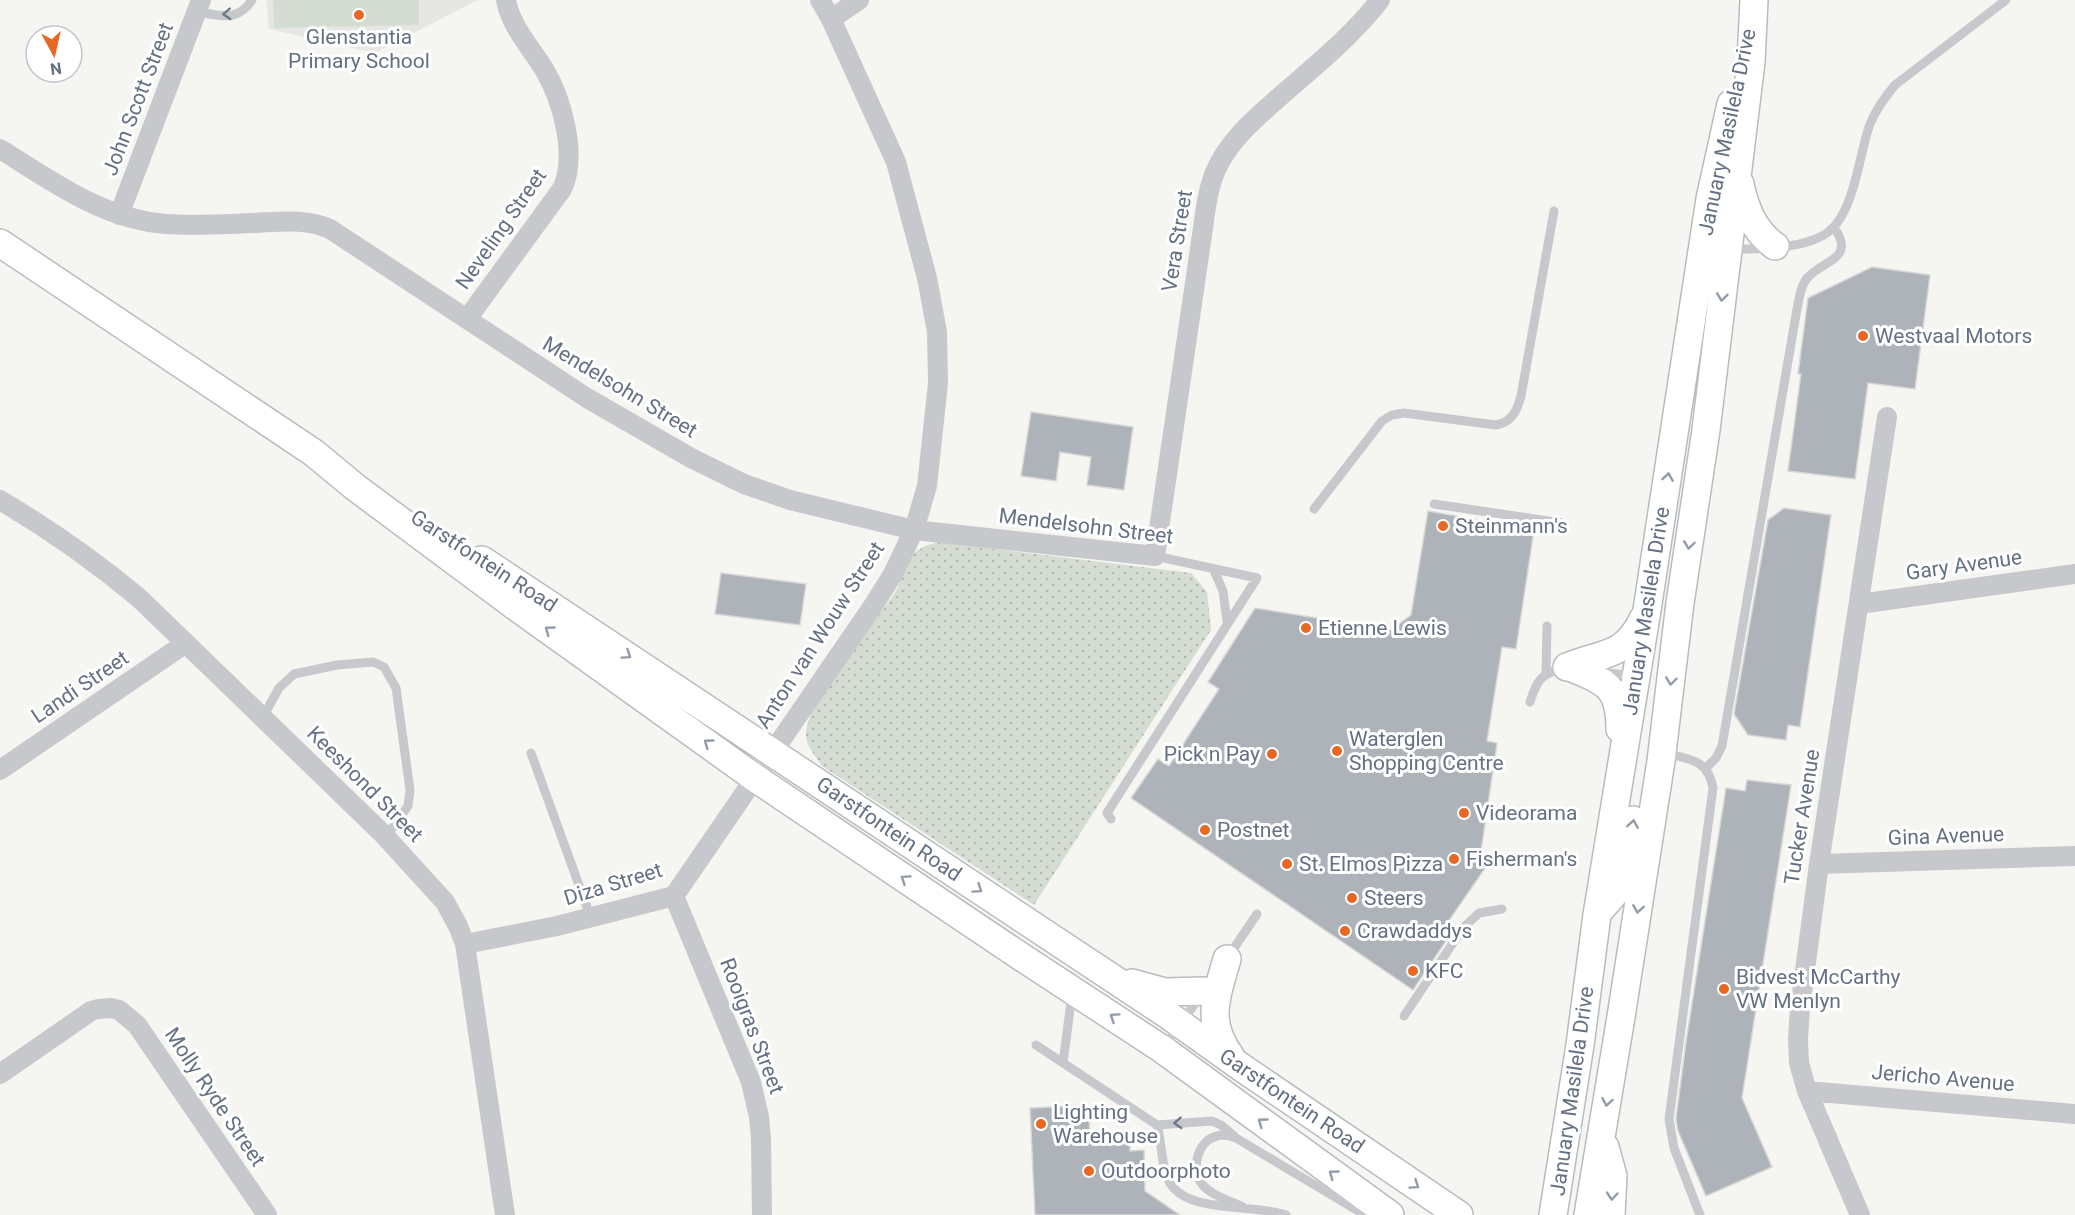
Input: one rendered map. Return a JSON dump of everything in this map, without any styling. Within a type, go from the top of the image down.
[{"type":"main road","name":"January Masilela Drive","points":[[1588,1215],[1662,753],[1738,174],[1754,5]]},
{"type":"main road","name":"January Masilela Drive","points":[[1553,1215],[1580,1045],[1597,915],[1647,610],[1710,199],[1754,5]]},
{"type":"main road","points":[[1738,174],[1749,216],[1756,229],[1775,246]]},
{"type":"main road","points":[[1696,293],[1710,270],[1728,250],[1710,199]]},
{"type":"main road","name":"Garstfontein Road","points":[[0,243],[314,453],[519,609],[755,778],[1013,952],[1162,1049],[1390,1215]]},
{"type":"main road","name":"Garstfontein Road","points":[[314,453],[344,469],[1181,1023],[1238,1065],[1459,1215]]},
{"type":"main road","points":[[1636,676],[1661,652],[1680,603]]},
{"type":"main road","points":[[1561,670],[1623,647],[1635,635],[1647,610]]},
{"type":"main road","points":[[1561,670],[1598,678],[1611,689],[1617,700],[1620,720],[1618,784]]},
{"type":"main road","points":[[1597,915],[1622,880],[1644,762],[1649,756],[1662,753]]},
{"type":"main road","points":[[1227,959],[1216,1005],[1216,1029],[1221,1043],[1238,1065]]},
{"type":"main road","points":[[1110,977],[1165,992],[1203,991]]},
{"type":"main road","points":[[1601,1137],[1613,1176],[1611,1215]]},
{"type":"street","name":"Neveling Street","points":[[467,319],[562,189],[567,179],[569,165],[565,127],[557,97],[544,69],[510,15],[506,0]]},
{"type":"street","name":"Anton van Wouw Street","points":[[755,778],[893,574],[914,530],[927,486],[936,411],[939,369],[934,311],[895,158],[820,0]]},
{"type":"street","points":[[831,19],[859,0]]},
{"type":"street","name":"Vera Street","points":[[1155,556],[1209,189],[1215,173],[1223,156],[1245,129],[1342,41],[1380,0]]},
{"type":"street","name":"John Scott Street","points":[[119,215],[199,6]]},
{"type":"street","name":"Mendelsohn Street","points":[[0,148],[77,197],[119,215],[144,221],[175,224],[287,221],[317,224],[330,229],[587,398],[727,477],[790,500],[914,530],[1155,556]]},
{"type":"street","name":"Tucker Avenue","points":[[1860,1215],[1807,1091],[1799,1063],[1798,1040],[1800,1008],[1819,864],[1887,417]]},
{"type":"street","name":"Keeshond Street","points":[[0,500],[57,534],[110,573],[186,643],[386,837],[445,902],[465,944],[505,1215]]},
{"type":"street","name":"Gary Avenue","points":[[1859,603],[2075,574]]},
{"type":"street","name":"Landi Street","points":[[0,770],[186,643]]},
{"type":"street","name":"Diza Street","points":[[465,944],[591,918],[674,896],[755,778]]},
{"type":"street","name":"Gina Avenue","points":[[1819,864],[2075,856]]},
{"type":"street","name":"Rooigras Street","points":[[674,896],[751,1082],[761,1138],[762,1215]]},
{"type":"street","name":"Molly Ryde Street","points":[[0,1074],[91,1011],[111,1008],[119,1010],[137,1024],[267,1215]]},
{"type":"street","name":"Jericho Avenue","points":[[1807,1091],[2075,1114]]},
{"type":"lane","points":[[199,6],[233,16],[244,10],[252,0]]},
{"type":"lane","points":[[1728,250],[1806,242],[1822,236],[1834,227],[1849,200],[1871,121],[1885,98],[1895,85],[2006,0]]},
{"type":"lane","points":[[1314,509],[1382,421],[1392,415],[1404,413],[1490,425],[1506,422],[1514,416],[1521,396],[1554,211]]},
{"type":"lane","points":[[1707,768],[1716,758],[1722,746],[1797,309],[1805,281],[1811,274],[1832,261],[1841,250],[1841,238],[1834,227]]},
{"type":"lane","points":[[1434,504],[1562,523]]},
{"type":"lane","name":"Mendelsohn Street","points":[[1155,556],[1257,579],[1227,623]]},
{"type":"lane","points":[[1111,819],[1107,815],[1110,808],[1227,623],[1223,591],[1213,568]]},
{"type":"lane","points":[[1547,626],[1561,670]]},
{"type":"lane","points":[[263,717],[279,688],[294,674],[337,665],[373,662],[384,667],[396,688],[410,790],[408,806],[386,837]]},
{"type":"lane","points":[[1530,702],[1538,682],[1561,670],[1636,676]]},
{"type":"lane","points":[[531,753],[591,918]]},
{"type":"lane","points":[[1662,753],[1697,762],[1707,768],[1713,788],[1669,1119],[1674,1148],[1700,1215]]},
{"type":"lane","points":[[1404,1016],[1463,928],[1479,914],[1502,909]]},
{"type":"lane","points":[[1162,1049],[1257,914]]},
{"type":"lane","points":[[1063,1063],[1073,989]]},
{"type":"lane","points":[[1036,1045],[1157,1125],[1212,1122],[1221,1125],[1236,1138],[1365,1215]]},
{"type":"lane","points":[[1157,1125],[1166,1174],[1178,1193],[1201,1204],[1273,1210],[1287,1215]]},
{"type":"lane","points":[[1236,1138],[1221,1135],[1209,1139],[1201,1149],[1196,1167],[1202,1184],[1208,1190],[1243,1207]]},
{"type":"shaded area","name":"Glenstantia Primary School","points":[[266,0],[478,0],[375,53],[269,29]]},
{"type":"shaded area","points":[[273,0],[419,0],[419,25],[274,28]]},
{"type":"shaded area","points":[[939,542],[1191,573],[1207,592],[1211,630],[1034,905],[822,766],[806,738],[807,725],[814,707],[896,591],[912,554],[925,546]]},
{"type":"building","name":"Westvaal Motors","points":[[1872,267],[1930,275],[1915,389],[1868,383],[1855,479],[1788,471],[1808,298]]},
{"type":"building","points":[[1031,412],[1133,427],[1124,490],[1087,485],[1091,457],[1060,452],[1056,481],[1021,476]]},
{"type":"building","points":[[1784,508],[1831,515],[1800,727],[1788,725],[1786,740],[1748,735],[1734,714],[1768,520]]},
{"type":"building","name":"Waterglen Shopping Centre","points":[[1428,511],[1534,530],[1516,649],[1502,647],[1487,741],[1497,743],[1480,858],[1488,864],[1441,932],[1448,938],[1413,990],[1131,798],[1158,759],[1169,766],[1219,689],[1208,682],[1255,608],[1391,630],[1411,615]]},
{"type":"building","points":[[721,573],[806,584],[800,625],[715,614]]},
{"type":"building","points":[[1747,780],[1791,785],[1742,1098],[1772,1167],[1706,1196],[1678,1131],[1676,1119],[1726,788],[1745,791]]},
{"type":"building","name":"Outdoorphoto","points":[[1075,1106],[1075,1119],[1089,1119],[1090,1135],[1103,1135],[1104,1138],[1130,1137],[1130,1151],[1144,1150],[1145,1191],[1180,1215],[1035,1215],[1030,1108]]},
{"type":"place","name":"Glenstantia Primary School","points":[[359,15]]},
{"type":"place","name":"Westvaal Motors","points":[[1863,336]]},
{"type":"place","name":"Steinmann's","points":[[1443,526]]},
{"type":"place","name":"Etienne Lewis","points":[[1306,628]]},
{"type":"place","name":"Waterglen Shopping Centre","points":[[1337,751]]},
{"type":"place","name":"Pick n Pay","points":[[1272,754]]},
{"type":"place","name":"Videorama","points":[[1464,813]]},
{"type":"place","name":"Postnet","points":[[1205,830]]},
{"type":"place","name":"Fisherman's","points":[[1454,859]]},
{"type":"place","name":"St. Elmos Pizza","points":[[1287,864]]},
{"type":"place","name":"Steers","points":[[1352,898]]},
{"type":"place","name":"Crawdaddys","points":[[1345,931]]},
{"type":"place","name":"KFC","points":[[1413,971]]},
{"type":"place","name":"Bidvest McCarthy VW Menlyn","points":[[1724,989]]},
{"type":"place","name":"Lighting Warehouse","points":[[1041,1124]]},
{"type":"place","name":"Outdoorphoto","points":[[1089,1171]]}]
